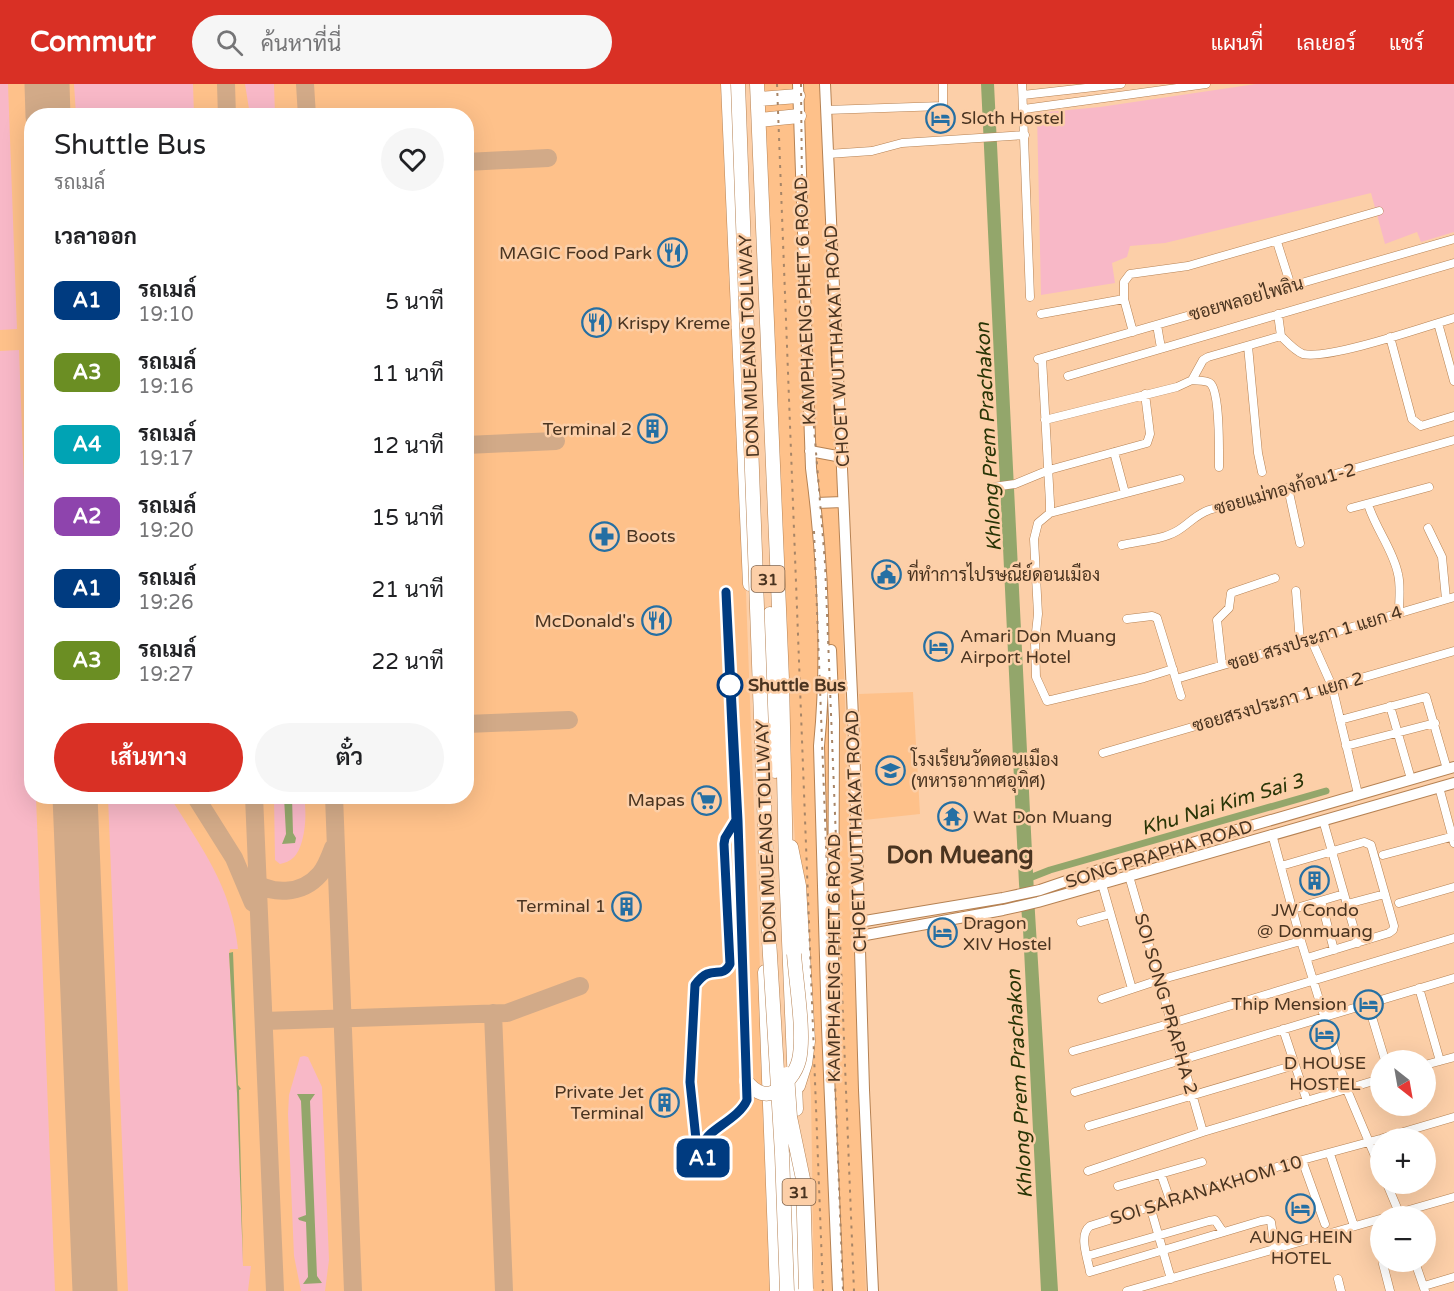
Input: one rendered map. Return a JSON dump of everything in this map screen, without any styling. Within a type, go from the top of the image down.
[{"type":"highway","name":"31","points":[[728,84],[777,1291]]},
{"type":"highway","name":"DON MUEANG TOLLWAY","points":[[738,84],[769,939],[782,1154],[787,1291]]},
{"type":"highway","name":"DON MUEANG TOLLWAY","points":[[750,84],[779,880],[797,1291]]},
{"type":"highway","name":"31","points":[[757,84],[782,672],[786,868],[805,1291]]},
{"type":"highway","points":[[758,99],[798,90]]},
{"type":"highway","points":[[759,120],[799,116]]},
{"type":"highway","points":[[746,1082],[757,1092],[769,1094],[788,1081],[799,1061],[801,1044],[794,954],[792,868],[786,836]]},
{"type":"highway","points":[[790,1117],[802,1179],[805,1291]]},
{"type":"main road","name":"CHOET WUTTHAKAT ROAD","points":[[825,84],[854,740],[864,1090],[873,1291]]},
{"type":"main road","name":"KAMPHAENG PHET 6 ROAD","points":[[798,90],[810,451],[816,503],[824,637],[823,700],[819,746],[840,1291]]},
{"type":"main road","points":[[810,451],[842,456]]},
{"type":"main road","points":[[816,503],[843,502]]},
{"type":"main road","name":"SONG PRAPHA ROAD","points":[[859,922],[1040,890],[1099,870],[1450,768]]},
{"type":"main road","name":"SONG PRAPHA ROAD","points":[[860,936],[1038,902],[1454,783]]},
{"type":"street","points":[[826,110],[943,106],[943,84]]},
{"type":"street","points":[[1022,84],[1029,297]]},
{"type":"street","points":[[1023,95],[1121,84]]},
{"type":"street","points":[[1024,109],[1172,86],[1206,84]]},
{"type":"street","points":[[828,154],[872,151],[902,143],[1025,135]]},
{"type":"street","points":[[1133,332],[1124,299],[1124,282],[1130,274],[1188,266],[1379,212]]},
{"type":"street","name":"ซอยพลอยไพลิน","points":[[1045,420],[1040,358],[1454,239]]},
{"type":"street","points":[[1277,242],[1291,286]]},
{"type":"street","points":[[1068,376],[1454,263]]},
{"type":"street","points":[[1041,314],[1124,299]]},
{"type":"street","points":[[1278,314],[1281,336],[1303,354],[1345,349],[1454,318]]},
{"type":"street","points":[[1438,323],[1454,381]]},
{"type":"street","points":[[1157,325],[1161,348]]},
{"type":"street","points":[[1192,380],[1203,360],[1208,357],[1281,336]]},
{"type":"street","points":[[1390,337],[1416,424],[1420,426],[1454,416]]},
{"type":"street","points":[[1248,345],[1258,453],[1262,472]]},
{"type":"street","points":[[1050,513],[1045,420],[1177,387],[1192,380],[1207,382],[1212,387],[1217,409],[1219,467]]},
{"type":"street","points":[[996,487],[1028,481],[1049,470],[1141,445],[1149,440],[1150,435],[1145,394]]},
{"type":"street","name":"ซอยแม่ทองก้อน1-2","points":[[1122,545],[1171,534],[1200,513],[1454,440]]},
{"type":"street","points":[[1114,452],[1125,493]]},
{"type":"street","points":[[1173,669],[1047,701],[1036,677],[1035,642],[1038,614],[1034,539],[1038,523],[1050,513],[1180,479]]},
{"type":"street","points":[[1352,508],[1429,486]]},
{"type":"street","points":[[1288,488],[1300,543]]},
{"type":"street","points":[[1368,504],[1373,521],[1399,575],[1400,612]]},
{"type":"street","points":[[1428,528],[1442,557],[1450,598]]},
{"type":"street","points":[[1222,665],[1217,620],[1229,608],[1231,593],[1275,578]]},
{"type":"street","points":[[1296,591],[1300,642]]},
{"type":"street","name":"ซอย สรงประภา 1 แยก 4","points":[[1176,679],[1450,598]]},
{"type":"street","points":[[1127,619],[1152,615],[1156,617],[1181,696]]},
{"type":"street","points":[[1311,639],[1332,686],[1358,794]]},
{"type":"street","name":"ซอยสรงประภา 1 แยก 2","points":[[1102,753],[1454,651]]},
{"type":"street","points":[[1340,720],[1426,696],[1450,768]]},
{"type":"street","points":[[1390,706],[1411,779]]},
{"type":"street","points":[[1346,746],[1435,723]]},
{"type":"street","points":[[1383,855],[1453,838],[1439,787]]},
{"type":"street","points":[[1323,820],[1358,943]]},
{"type":"street","points":[[1272,834],[1301,941],[1347,1090],[1369,1143]]},
{"type":"street","points":[[1281,866],[1368,843],[1371,845],[1385,894],[1393,930],[1307,958]]},
{"type":"street","name":"SOI SONG PRAPHA 2","points":[[1130,876],[1203,1132]]},
{"type":"street","points":[[1102,884],[1132,989]]},
{"type":"street","points":[[1399,903],[1454,887]]},
{"type":"street","points":[[1293,909],[1344,894]]},
{"type":"street","points":[[1347,904],[1385,894]]},
{"type":"street","points":[[1321,901],[1334,950]]},
{"type":"street","points":[[1082,922],[1110,914]]},
{"type":"street","points":[[1073,1051],[1454,938]]},
{"type":"street","points":[[1102,999],[1159,980],[1301,941]]},
{"type":"street","points":[[1075,1092],[1454,978]]},
{"type":"street","points":[[1419,988],[1440,1061]]},
{"type":"street","points":[[1368,1004],[1382,1050]]},
{"type":"street","points":[[1283,1029],[1306,1101]]},
{"type":"street","points":[[1436,1062],[1454,1057]]},
{"type":"street","points":[[1089,1126],[1295,1065]]},
{"type":"street","points":[[1088,1171],[1203,1132],[1370,1083]]},
{"type":"street","name":"SOI SARANAKHOM 10","points":[[1418,1128],[1454,1117]]},
{"type":"street","name":"SOI SARANAKHOM 10","points":[[1162,1250],[1090,1272],[1083,1236],[1090,1226],[1150,1206],[1302,1160],[1369,1143]]},
{"type":"street","points":[[1330,1154],[1354,1226]]},
{"type":"street","points":[[1302,1160],[1325,1224]]},
{"type":"street","points":[[1118,1186],[1202,1162]]},
{"type":"street","points":[[1161,1174],[1170,1200]]},
{"type":"street","points":[[1427,1206],[1454,1197]]},
{"type":"street","points":[[1150,1206],[1170,1279]]},
{"type":"street","points":[[1087,1256],[1215,1220],[1223,1232]]},
{"type":"street","points":[[1162,1250],[1268,1220],[1273,1229],[1275,1249]]},
{"type":"street","points":[[1127,1291],[1370,1222]]},
{"type":"street","points":[[1385,1272],[1390,1291]]},
{"type":"street","points":[[1418,1272],[1424,1288],[1454,1277]]},
{"type":"street","points":[[1338,1279],[1341,1291]]},
{"type":"shaded area","points":[[0,84],[727,84],[772,1291],[0,1291]]},
{"type":"shaded area","points":[[0,84],[8,84],[17,329],[0,330]]},
{"type":"shaded area","points":[[74,84],[193,84],[194,108],[76,108]]},
{"type":"shaded area","points":[[245,84],[274,84],[275,108],[249,108]]},
{"type":"shaded area","points":[[763,84],[823,84],[866,1291],[814,1291],[811,1096],[787,714]]},
{"type":"shaded area","points":[[981,84],[994,84],[1035,913],[1058,1291],[1041,1291]]},
{"type":"shaded area","points":[[1256,84],[1454,84],[1454,232],[1421,242],[1417,232],[1385,244],[1371,193],[1165,243],[1130,246],[1127,257],[1112,263],[1115,283],[1041,295],[1037,113],[1100,107]]},
{"type":"shaded area","points":[[19,350],[24,482],[24,804],[36,804],[55,1291],[0,1291],[0,351]]},
{"type":"shaded area","name":"โรงเรียนวัดดอนเมือง (ทหารอากาศอุทิศ)","points":[[913,692],[920,814],[864,820],[859,694]]},
{"type":"shaded area","points":[[108,804],[174,804],[213,868],[235,927],[238,949],[230,949],[229,953],[243,1266],[251,1266],[248,1291],[128,1291]]},
{"type":"shaded area","points":[[274,804],[305,804],[301,846],[293,858],[287,862],[280,864],[275,860]]},
{"type":"shaded area","points":[[284,804],[292,804],[295,843],[282,844],[286,834]]},
{"type":"shaded area","points":[[233,952],[238,1085],[241,1089],[239,1090],[243,1264],[229,953]]},
{"type":"shaded area","points":[[300,1057],[308,1057],[322,1087],[329,1260],[325,1291],[301,1291],[294,1256],[288,1114],[289,1095]]},
{"type":"shaded area","points":[[297,1094],[315,1094],[310,1101],[317,1276],[322,1283],[303,1284],[308,1277],[306,1222],[298,1218],[306,1215],[301,1101]]},
{"type":"waterway","name":"Khu Nai Kim Sai 3","points":[[1027,879],[1050,870],[1326,791]]},
{"type":"taxiway","points":[[50,108],[51,84]]},
{"type":"taxiway","points":[[226,84],[227,108]]},
{"type":"taxiway","points":[[305,84],[306,108]]},
{"type":"taxiway","points":[[474,162],[548,158]]},
{"type":"taxiway","points":[[474,445],[556,441]]},
{"type":"taxiway","points":[[474,724],[569,720]]},
{"type":"taxiway","points":[[200,804],[234,858],[253,903]]},
{"type":"taxiway","points":[[254,804],[275,1291]]},
{"type":"taxiway","points":[[334,804],[353,1291]]},
{"type":"taxiway","points":[[250,879],[258,885],[277,890],[286,891],[304,886],[313,881],[322,871],[333,848]]},
{"type":"taxiway","points":[[264,1021],[507,1013],[580,986]]},
{"type":"taxiway","points":[[493,1013],[504,1291]]},
{"type":"taxiway","points":[[95,1282],[96,1291]]},
{"type":"runway","points":[[47,84],[48,108]]},
{"type":"runway","points":[[75,804],[95,1291]]},
{"type":"railway","points":[[777,84],[823,1291]]},
{"type":"railway","points":[[801,84],[803,292],[825,563],[854,1291]]},
{"type":"railway","points":[[814,531],[843,1291]]},
{"type":"bus line","name":"A1","points":[[726,592],[728,594],[738,821],[747,1100],[739,1113],[707,1137],[703,1144],[705,1162],[697,1149],[690,1082],[695,985],[706,974],[722,973],[728,969],[730,964],[724,844],[736,820],[726,592]]},
{"type":"place","name":"Sloth Hostel","points":[[940,118]]},
{"type":"place","name":"MAGIC Food Park","points":[[673,253]]},
{"type":"place","name":"Krispy Kreme","points":[[596,323]]},
{"type":"place","name":"Terminal 2","points":[[653,429]]},
{"type":"place","name":"Boots","points":[[605,536]]},
{"type":"place","name":"ที่ทำการไปรษณีย์ดอนเมือง","points":[[886,575]]},
{"type":"place","name":"McDonald's","points":[[656,621]]},
{"type":"place","name":"Amari Don Muang Airport Hotel","points":[[939,646]]},
{"type":"place","name":"Shuttle Bus","points":[[730,685]]},
{"type":"place","name":"โรงเรียนวัดดอนเมือง (ทหารอากาศอุทิศ)","points":[[890,770]]},
{"type":"place","name":"Mapas","points":[[706,800]]},
{"type":"place","name":"Wat Don Muang","points":[[952,817]]},
{"type":"place","name":"JW Condo @ Donmuang","points":[[1315,881]]},
{"type":"place","name":"Terminal 1","points":[[627,906]]},
{"type":"place","name":"Dragon XIV Hostel","points":[[942,933]]},
{"type":"place","name":"Thip Mension","points":[[1368,1004]]},
{"type":"place","name":"D HOUSE HOSTEL","points":[[1325,1034]]},
{"type":"place","name":"Private Jet Terminal","points":[[665,1102]]},
{"type":"place","name":"AUNG HEIN HOTEL","points":[[1301,1208]]},
{"type":"district","name":"Don Mueang","points":[[960,855]]},
{"type":"water label","name":"Khlong Prem Prachakon","points":[[988,437]]},
{"type":"water label","name":"Khlong Prem Prachakon","points":[[1019,1084]]}]
